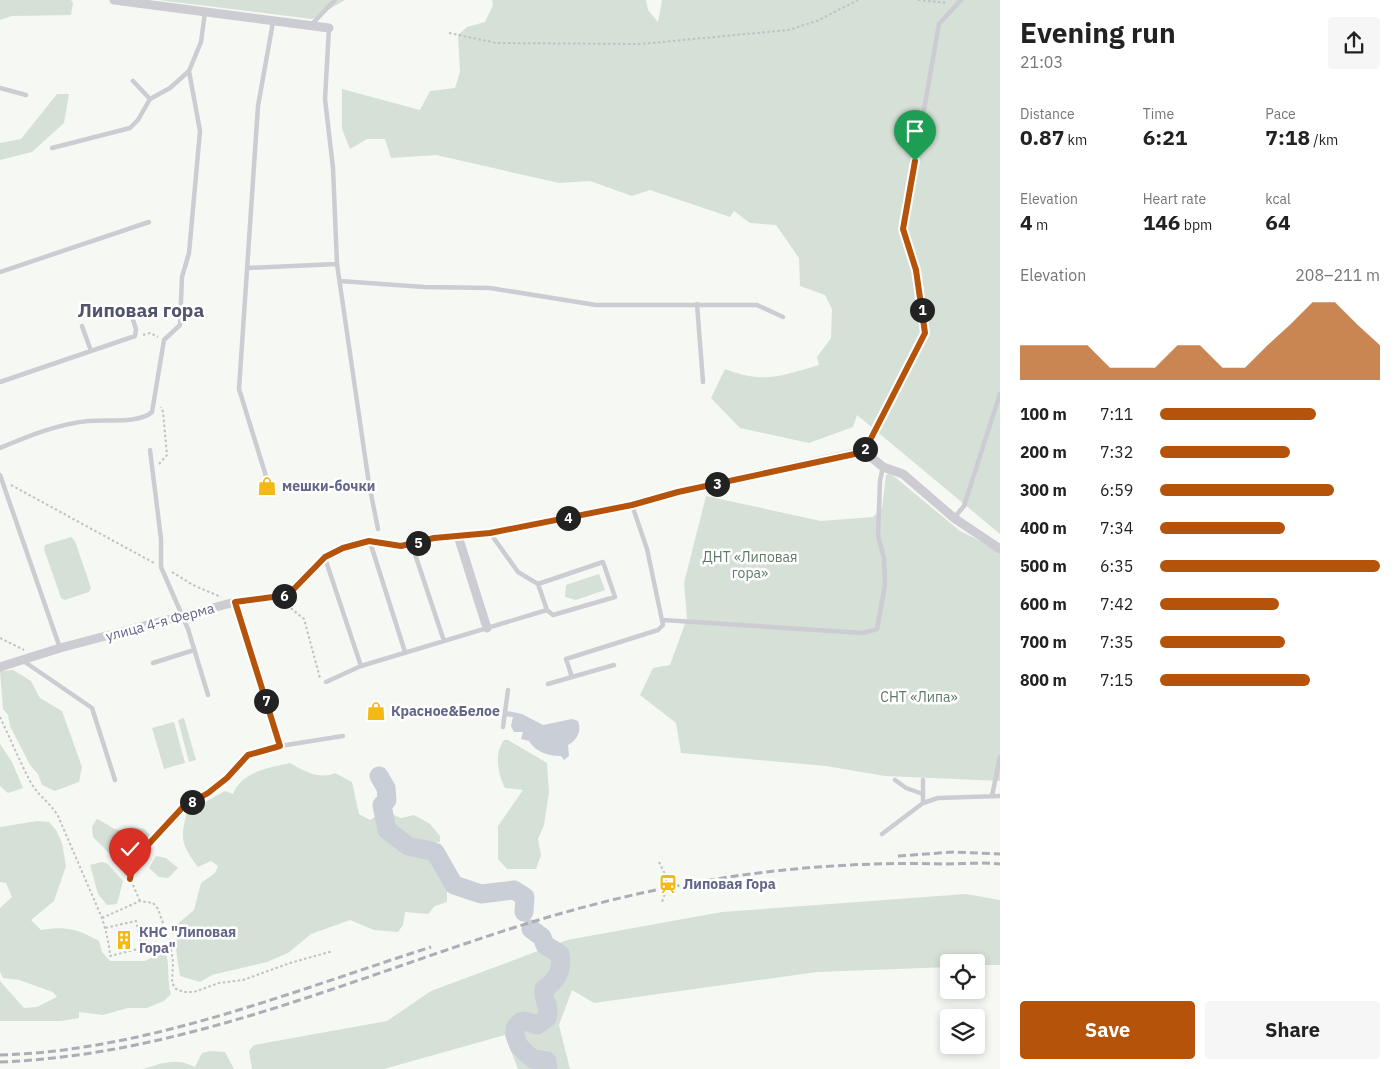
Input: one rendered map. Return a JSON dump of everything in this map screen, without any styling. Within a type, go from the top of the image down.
[{"type":"street","points":[[114,0],[329,28]]},
{"type":"street","points":[[864,452],[883,467],[903,474],[954,518],[1000,549]]},
{"type":"street","name":"улица 4-я Ферма","points":[[0,667],[60,648],[232,604],[288,595],[325,557],[343,548],[369,541],[401,546],[412,545],[434,538],[490,533],[632,505],[678,492],[864,452]]},
{"type":"street","points":[[458,536],[487,628]]},
{"type":"lane","points":[[310,26],[334,0]]},
{"type":"lane","points":[[864,452],[925,333],[916,270],[903,229],[939,24],[961,0]]},
{"type":"lane","points":[[52,148],[130,128],[138,120],[150,99],[170,88],[190,71],[201,42],[205,12]]},
{"type":"lane","points":[[270,489],[239,388],[258,106],[272,22]]},
{"type":"lane","points":[[329,28],[325,99],[333,168],[337,264],[369,484],[378,529]]},
{"type":"lane","points":[[0,448],[55,427],[87,421],[137,420],[152,412],[156,399],[164,340],[180,325],[182,277],[189,253],[200,132],[190,71]]},
{"type":"lane","points":[[132,81],[150,99]]},
{"type":"lane","points":[[0,88],[26,96]]},
{"type":"lane","points":[[0,272],[149,222]]},
{"type":"lane","points":[[247,268],[337,264]]},
{"type":"lane","points":[[340,281],[424,287],[490,288],[596,305],[757,305],[783,317]]},
{"type":"lane","points":[[697,304],[703,382]]},
{"type":"lane","points":[[0,382],[135,336],[136,329],[131,314]]},
{"type":"lane","points":[[82,326],[91,351]]},
{"type":"lane","points":[[954,518],[964,506],[1000,394]]},
{"type":"lane","points":[[150,450],[161,539],[161,567],[194,650],[208,695]]},
{"type":"lane","points":[[663,620],[863,633],[877,629],[885,585],[884,558],[878,536],[880,481],[883,467]]},
{"type":"lane","points":[[1,477],[60,648]]},
{"type":"lane","points":[[572,677],[566,659],[658,630],[663,625],[647,549],[632,505]]},
{"type":"lane","points":[[490,533],[518,572],[538,584],[547,610],[553,615],[615,597],[603,562],[538,584]]},
{"type":"lane","points":[[369,541],[406,652]]},
{"type":"lane","points":[[412,545],[444,641]]},
{"type":"lane","points":[[325,557],[361,666]]},
{"type":"lane","points":[[232,604],[280,746],[343,736]]},
{"type":"lane","points":[[326,682],[361,666],[547,610]]},
{"type":"lane","points":[[152,663],[194,650]]},
{"type":"lane","points":[[21,659],[92,708],[115,780]]},
{"type":"lane","points":[[548,684],[614,664]]},
{"type":"lane","points":[[503,727],[503,715],[508,690]]},
{"type":"lane","points":[[992,796],[1000,757]]},
{"type":"lane","points":[[895,780],[906,788],[923,794]]},
{"type":"lane","points":[[923,780],[923,803]]},
{"type":"lane","points":[[882,834],[923,803],[938,798],[1000,796]]},
{"type":"path","points":[[449,33],[496,43],[651,44],[788,30],[817,21],[858,0]]},
{"type":"path","points":[[918,0],[957,4]]},
{"type":"path","points":[[144,334],[150,334]]},
{"type":"path","points":[[152,472],[166,455],[164,412],[156,399]]},
{"type":"path","points":[[1,477],[193,585],[232,604]]},
{"type":"path","points":[[277,598],[304,619],[320,678]]},
{"type":"path","points":[[0,638],[36,655]]},
{"type":"path","points":[[0,717],[30,781],[44,800],[50,803],[58,816],[102,918],[110,956],[142,948],[136,921],[105,928]]},
{"type":"path","points":[[140,902],[130,879],[133,861],[182,808],[208,793],[227,778],[248,755],[280,746]]},
{"type":"path","points":[[659,862],[667,878],[667,888],[662,902]]},
{"type":"path","points":[[102,918],[140,902],[153,903],[158,910],[170,943],[173,962],[172,982],[176,989],[184,992],[194,992],[219,983],[243,980],[290,962],[333,951]]},
{"type":"green space","points":[[0,0],[71,0],[73,3],[71,15],[12,16],[0,20]]},
{"type":"green space","points":[[158,0],[345,0],[312,19]]},
{"type":"green space","points":[[492,0],[646,0],[648,10],[658,22],[662,0],[1000,0],[1000,534],[857,415],[853,427],[809,443],[740,428],[711,398],[725,369],[739,374],[772,377],[806,369],[819,365],[817,357],[831,338],[832,309],[825,295],[800,286],[799,258],[776,225],[750,223],[734,211],[730,217],[650,190],[632,196],[590,181],[559,183],[436,155],[391,158],[385,139],[367,139],[350,149],[342,129],[342,89],[420,110],[430,91],[455,88],[460,72],[458,35],[467,27],[485,22],[493,5]]},
{"type":"green space","points":[[57,94],[69,94],[64,123],[32,152],[0,160],[0,143],[21,139]]},
{"type":"green space","name":"СНТ «Липа»","points":[[890,473],[960,531],[1000,551],[1000,781],[885,776],[826,766],[681,753],[676,723],[640,695],[653,668],[670,665],[687,618],[684,583],[706,496],[821,521],[873,517],[882,508],[886,475]]},
{"type":"green space","points":[[71,537],[75,541],[91,588],[89,592],[65,600],[61,598],[44,549],[45,545]]},
{"type":"green space","points":[[599,574],[605,590],[576,600],[565,597],[566,585]]},
{"type":"green space","points":[[13,670],[31,681],[40,698],[62,711],[82,767],[79,782],[55,791],[42,785],[38,774],[30,765],[10,726],[8,715],[3,709],[0,671]]},
{"type":"green space","points":[[184,718],[196,760],[189,762],[178,720]]},
{"type":"green space","points":[[174,722],[185,763],[164,769],[152,728]]},
{"type":"green space","points":[[504,740],[508,740],[547,763],[549,792],[544,825],[538,839],[541,855],[536,869],[507,869],[498,859],[498,826],[523,790],[505,788],[503,783],[499,771],[498,757]]},
{"type":"green space","points":[[0,744],[12,762],[23,788],[8,793],[0,786]]},
{"type":"green space","points":[[290,763],[312,774],[323,776],[335,773],[352,782],[359,814],[370,820],[384,811],[401,818],[414,815],[430,824],[440,836],[440,842],[415,844],[434,860],[447,882],[447,902],[435,906],[428,914],[405,912],[403,925],[398,932],[374,930],[350,920],[311,934],[288,953],[267,962],[212,975],[200,982],[180,976],[175,943],[175,926],[194,910],[201,883],[215,873],[218,866],[211,861],[198,867],[188,853],[183,835],[187,812],[225,791],[233,794],[237,786],[249,775]]},
{"type":"green space","points":[[97,819],[114,829],[122,830],[132,827],[144,829],[150,835],[142,847],[127,858],[109,853],[93,837],[92,827]]},
{"type":"green space","points":[[37,821],[49,822],[56,830],[62,843],[66,866],[54,901],[31,920],[41,930],[58,928],[78,931],[99,941],[102,952],[110,961],[145,961],[155,956],[161,945],[168,962],[171,994],[164,1001],[147,1008],[128,1008],[103,1015],[79,1012],[79,1018],[61,1021],[0,1021],[0,981],[24,1008],[37,1007],[57,997],[53,992],[19,980],[3,978],[0,972],[0,908],[12,897],[6,883],[0,882],[0,827]]},
{"type":"green space","points":[[156,856],[166,858],[178,868],[168,878],[159,877],[149,868]]},
{"type":"green space","points":[[102,862],[108,864],[123,881],[117,904],[107,905],[98,894],[90,865]]},
{"type":"green space","points":[[966,894],[1000,900],[1000,965],[985,965],[985,954],[940,954],[940,967],[817,972],[594,1003],[572,990],[559,1025],[570,1069],[518,1069],[505,1035],[384,1069],[252,1069],[249,1051],[254,1045],[387,1021],[431,991],[567,940],[722,912]]},
{"type":"green space","points":[[210,1051],[225,1052],[234,1069],[143,1069],[163,1063],[176,1062],[182,1062],[195,1067],[202,1053]]},
{"type":"shaded area","points":[[508,711],[522,714],[543,725],[572,719],[578,721],[578,735],[568,745],[569,756],[564,760],[561,756],[543,753],[529,741],[521,739],[523,732],[514,732],[511,726],[513,717],[504,716]]},
{"type":"waterway","points":[[379,776],[386,788],[387,800],[382,805],[387,830],[408,846],[435,852],[454,885],[481,894],[514,890],[525,897],[524,912]]},
{"type":"waterway","points":[[531,929],[542,937],[545,945],[560,954],[561,965],[556,978],[544,989],[548,1010],[547,1018],[537,1025],[525,1021],[520,1022],[515,1028],[515,1035],[519,1046],[533,1059],[547,1061],[548,1069]]},
{"type":"railway","points":[[898,856],[954,852],[1000,854]]},
{"type":"railway","points":[[0,1062],[69,1056],[137,1045],[203,1029],[270,1010],[532,922],[633,895],[735,876],[787,870],[891,864],[1000,864]]},
{"type":"railway","points":[[0,1055],[55,1051],[110,1043],[164,1031],[218,1016],[431,947]]},
{"type":"place","name":"мешки-бочки","points":[[267,486]]},
{"type":"place","name":"Красное&Белое","points":[[376,711]]},
{"type":"place","name":"Липовая Гора","points":[[668,884]]},
{"type":"place","name":"КНС \"Липовая Гора\"","points":[[124,940]]},
{"type":"district","name":"Липовая гора","points":[[141,310]]},
{"type":"route","points":[[130,879],[133,861],[182,808],[208,793],[227,778],[248,755],[280,746],[235,602],[277,598],[288,595],[325,557],[343,548],[369,541],[401,546],[412,545],[434,538],[490,533],[632,505],[678,492],[864,452],[925,333],[916,270],[903,229],[915,161]]},
{"type":"park label","name":"ДНТ «Липовая гора»","points":[[750,566]]}]
